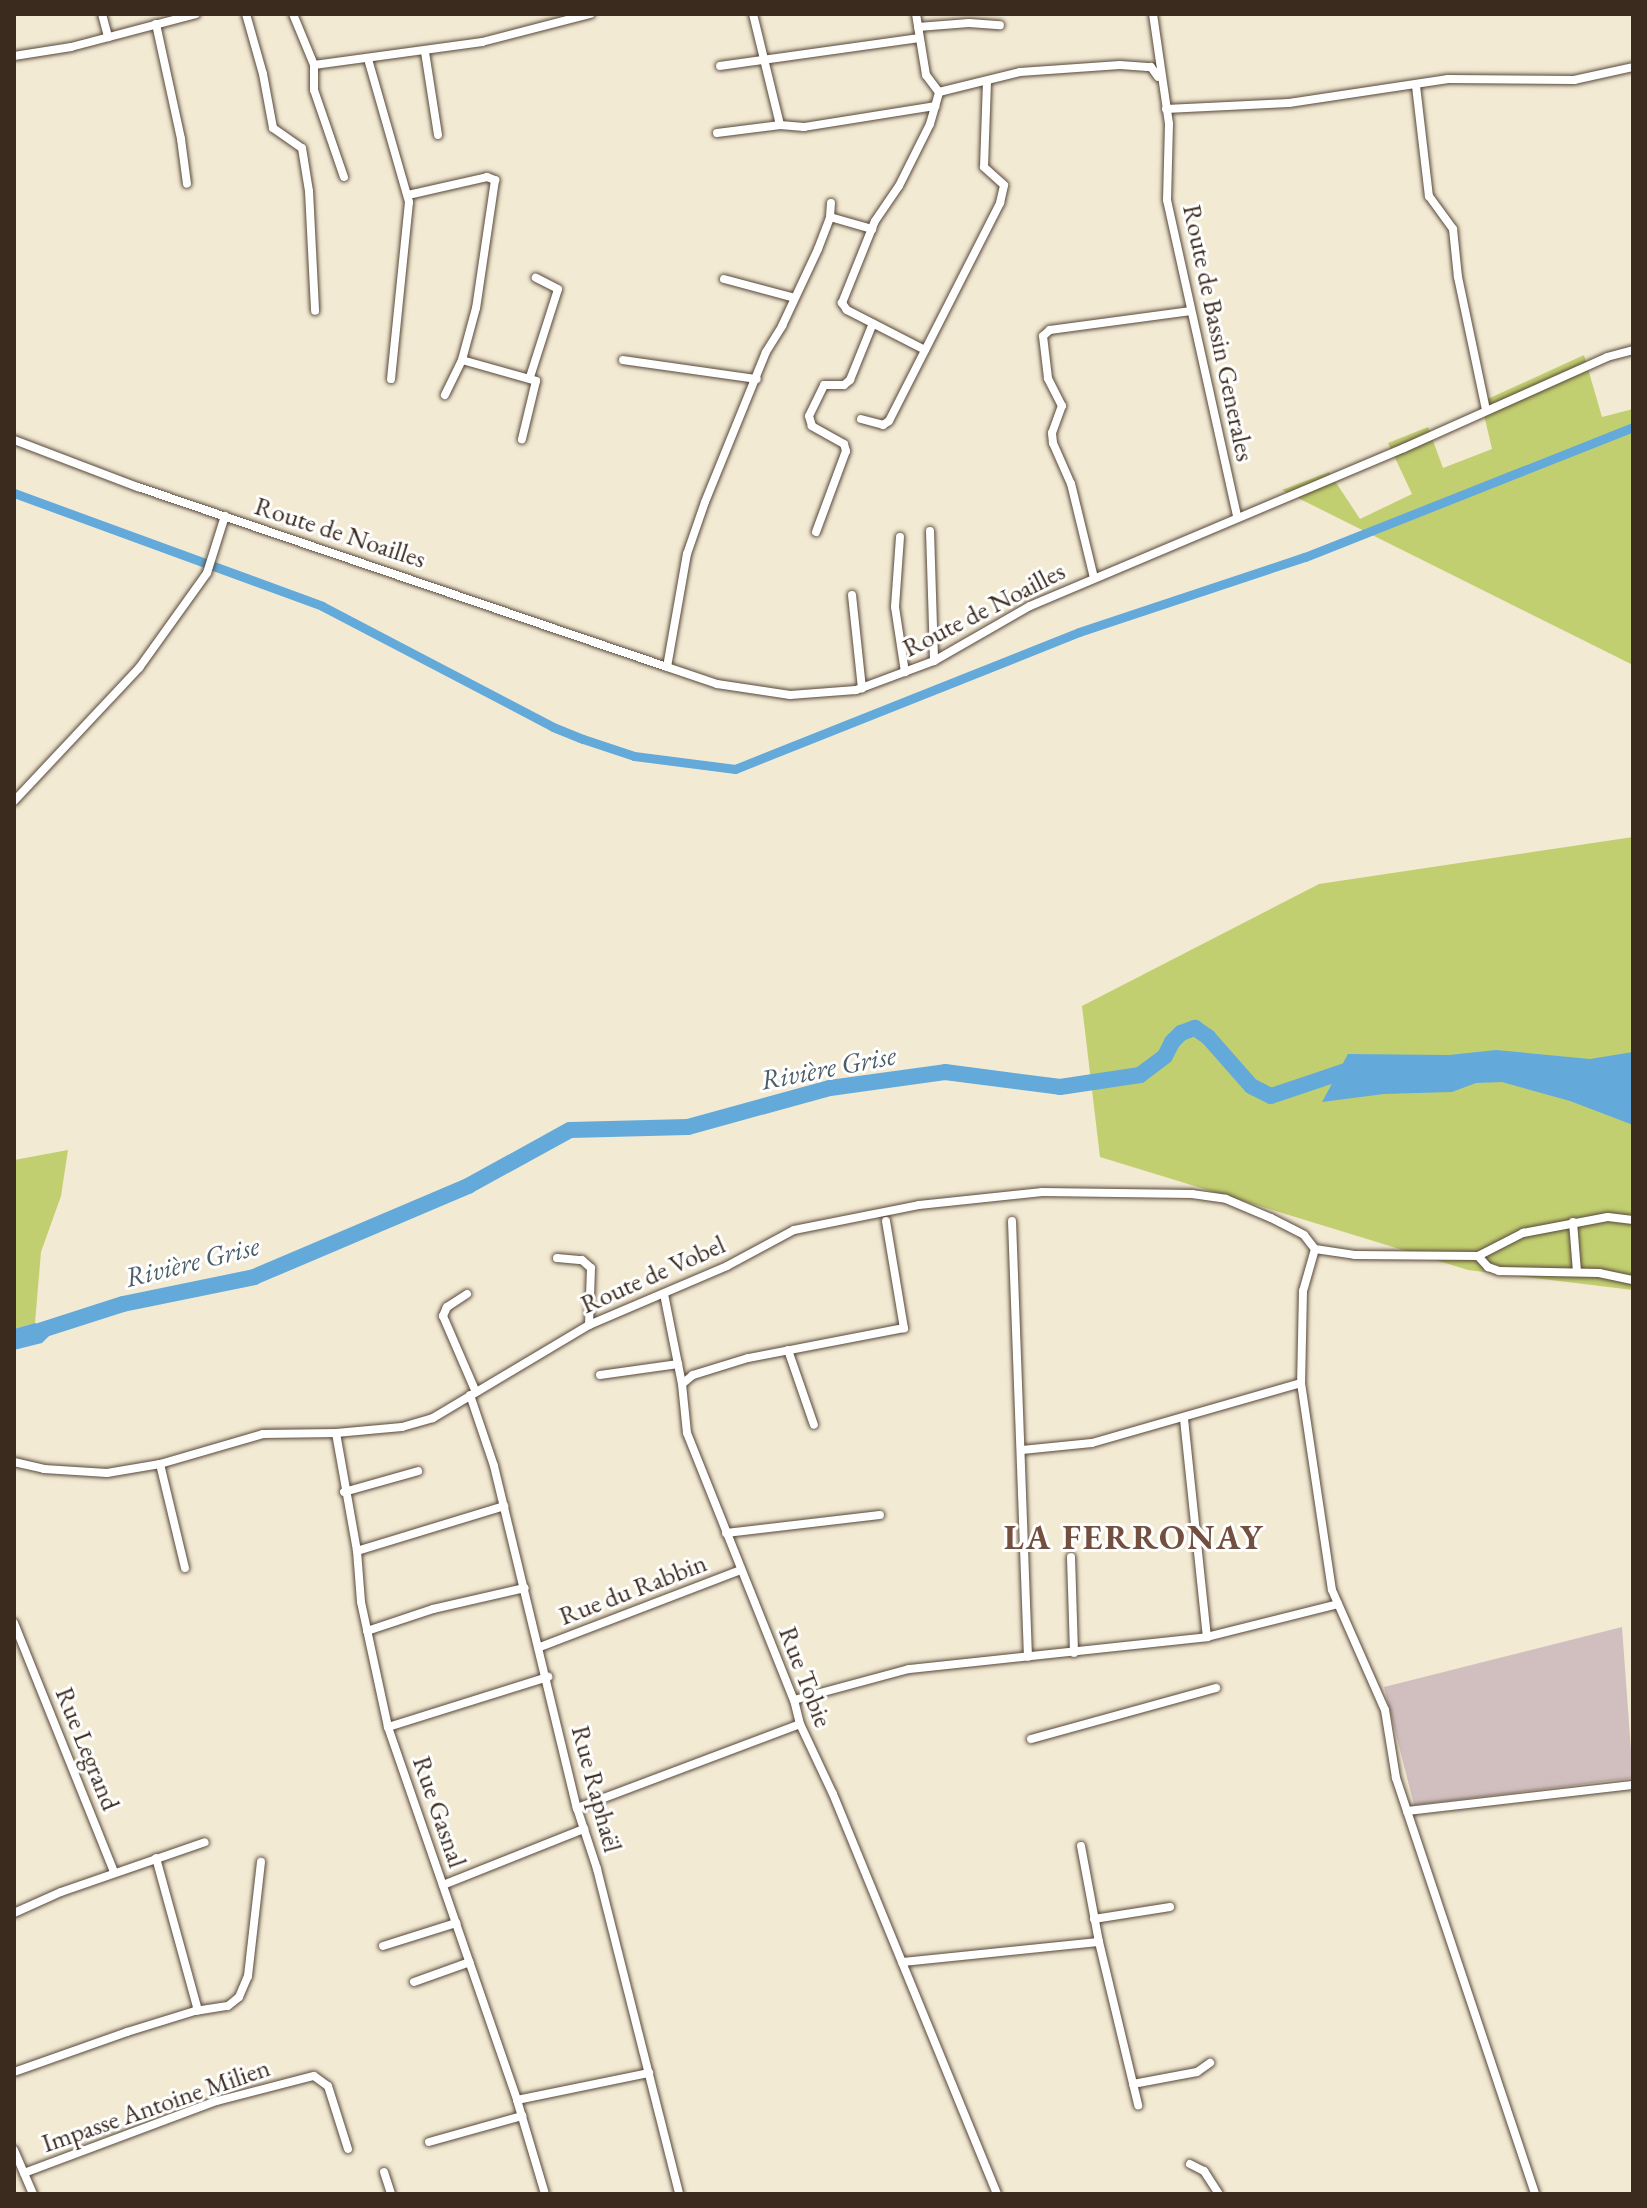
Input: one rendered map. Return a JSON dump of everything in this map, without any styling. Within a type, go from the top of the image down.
[{"type":"street","points":[[102,14],[108,37]]},
{"type":"street","points":[[14,56],[71,47],[178,16],[196,14]]},
{"type":"street","points":[[246,14],[263,74],[273,128],[302,148],[309,191],[315,311]]},
{"type":"street","points":[[293,14],[314,65],[314,90],[344,177]]},
{"type":"street","points":[[314,65],[482,42],[590,14]]},
{"type":"street","points":[[753,14],[780,125]]},
{"type":"street","points":[[916,14],[926,75],[939,92]]},
{"type":"street","name":"Route de Bassin Generales","points":[[1153,14],[1166,109],[1167,200],[1237,517]]},
{"type":"street","points":[[918,27],[969,23],[1000,25]]},
{"type":"street","points":[[156,24],[187,184]]},
{"type":"street","points":[[720,66],[919,38]]},
{"type":"street","points":[[425,52],[438,135]]},
{"type":"street","points":[[368,59],[408,195],[409,215],[391,379]]},
{"type":"street","points":[[939,92],[1020,72],[1140,63],[1151,67],[1161,82]]},
{"type":"street","points":[[1166,109],[1289,103],[1448,79],[1574,80],[1633,67]]},
{"type":"street","points":[[861,419],[886,424],[1000,203],[1004,189],[1002,182],[984,167],[987,81]]},
{"type":"street","points":[[1416,86],[1429,196],[1453,229],[1458,277],[1486,410]]},
{"type":"street","points":[[925,350],[847,310],[842,303],[872,229],[912,163],[939,92]]},
{"type":"street","points":[[717,133],[780,125],[804,127],[935,106]]},
{"type":"street","points":[[408,195],[487,177],[495,180],[476,308],[462,360],[445,395]]},
{"type":"street","points":[[667,667],[687,554],[766,352],[795,298],[830,217],[831,203]]},
{"type":"street","points":[[830,217],[872,229]]},
{"type":"street","points":[[530,377],[558,289],[536,278]]},
{"type":"street","points":[[724,279],[795,298]]},
{"type":"street","points":[[1094,578],[1071,484],[1053,443],[1052,433],[1062,406],[1048,378],[1043,336],[1050,330],[1191,311]]},
{"type":"street","points":[[816,532],[846,448],[812,426],[809,416],[824,385],[844,385],[850,380],[873,323]]},
{"type":"street","name":"Route de Noailles","points":[[14,440],[225,516],[717,684],[790,695],[862,688],[934,661],[1030,606],[1607,357],[1633,350]]},
{"type":"street","points":[[462,360],[530,377],[538,385],[522,439]]},
{"type":"street","points":[[623,360],[757,379]]},
{"type":"street","points":[[14,801],[139,668],[207,573],[225,516]]},
{"type":"street","points":[[930,531],[934,661]]},
{"type":"street","points":[[900,537],[894,596],[905,672]]},
{"type":"street","points":[[852,595],[862,688]]},
{"type":"street","name":"Route de Vobel","points":[[14,1462],[44,1469],[107,1473],[160,1464],[263,1434],[336,1433],[402,1427],[433,1418],[589,1325],[629,1305],[664,1294],[794,1230],[919,1205],[1042,1192],[1192,1194],[1226,1199],[1304,1235],[1315,1249]]},
{"type":"street","points":[[1535,2194],[1396,1778],[1382,1702],[1332,1590],[1301,1383],[1303,1291],[1315,1249],[1355,1255],[1478,1256],[1523,1233],[1608,1217],[1633,1220]]},
{"type":"street","points":[[682,1384],[712,1366],[904,1328],[886,1221]]},
{"type":"street","points":[[1012,1221],[1028,1657]]},
{"type":"street","points":[[1573,1222],[1577,1272]]},
{"type":"street","points":[[1478,1256],[1488,1267],[1499,1271],[1577,1272],[1633,1280]]},
{"type":"street","points":[[557,1258],[582,1260],[591,1268],[589,1325]]},
{"type":"street","name":"Rue Raphaël","points":[[467,1294],[447,1307],[443,1316],[472,1393],[504,1506],[548,1677],[577,1808],[679,2194]]},
{"type":"street","name":"Rue Tobie","points":[[664,1294],[682,1384],[687,1433],[794,1700],[800,1724],[997,2194]]},
{"type":"street","points":[[788,1350],[814,1425]]},
{"type":"street","points":[[600,1375],[678,1364]]},
{"type":"street","points":[[1022,1450],[1092,1443],[1301,1383]]},
{"type":"street","points":[[1184,1419],[1207,1637]]},
{"type":"street","name":"Rue Gasnal","points":[[336,1433],[344,1492],[357,1551],[367,1631],[388,1727],[517,2100],[545,2194]]},
{"type":"street","points":[[160,1464],[185,1568]]},
{"type":"street","points":[[344,1492],[418,1471]]},
{"type":"street","points":[[357,1551],[504,1506]]},
{"type":"street","points":[[726,1533],[880,1515]]},
{"type":"street","points":[[1071,1557],[1074,1653]]},
{"type":"street","name":"Rue du Rabbin","points":[[540,1647],[741,1570]]},
{"type":"street","points":[[367,1631],[433,1609],[525,1588]]},
{"type":"street","points":[[794,1700],[909,1669],[1207,1637],[1338,1604]]},
{"type":"street","name":"Rue Legrand","points":[[14,1623],[18,1644],[114,1872]]},
{"type":"street","points":[[388,1727],[548,1677]]},
{"type":"street","points":[[1031,1739],[1216,1688]]},
{"type":"street","points":[[577,1808],[800,1724]]},
{"type":"street","points":[[1407,1811],[1633,1785]]},
{"type":"street","points":[[443,1885],[584,1829]]},
{"type":"street","points":[[14,1913],[114,1872],[205,1842]]},
{"type":"street","points":[[1081,1846],[1099,1942],[1138,2105]]},
{"type":"street","points":[[156,1858],[198,2010]]},
{"type":"street","points":[[14,2072],[198,2010],[228,2006],[239,1997],[248,1976],[261,1862]]},
{"type":"street","points":[[1094,1919],[1170,1907]]},
{"type":"street","points":[[383,1946],[456,1923]]},
{"type":"street","points":[[902,1962],[1099,1942]]},
{"type":"street","points":[[414,1982],[470,1962]]},
{"type":"street","points":[[1133,2084],[1197,2072],[1210,2063]]},
{"type":"street","points":[[517,2100],[649,2073]]},
{"type":"street","name":"Impasse Antoine Milien","points":[[24,2173],[217,2101],[314,2076],[328,2086],[348,2149]]},
{"type":"street","points":[[429,2142],[522,2116]]},
{"type":"street","points":[[14,2150],[33,2194]]},
{"type":"street","points":[[1190,2164],[1208,2175],[1219,2194]]},
{"type":"street","points":[[384,2172],[391,2194]]},
{"type":"shaded area","points":[[1622,1627],[1633,1778],[1414,1805],[1384,1687]]},
{"type":"green space","points":[[1584,355],[1602,417],[1633,409],[1633,665],[1282,490],[1329,472],[1360,519],[1412,494],[1388,443],[1428,427],[1443,468],[1492,449],[1481,402]]},
{"type":"green space","points":[[1633,837],[1633,1290],[1468,1270],[1100,1157],[1082,1006],[1319,884]]},
{"type":"green space","points":[[68,1150],[61,1196],[41,1252],[35,1323],[14,1329],[14,1160]]},
{"type":"water","points":[[1496,1050],[1590,1059],[1633,1052],[1633,1125],[1570,1101],[1502,1082],[1476,1083],[1452,1092],[1384,1094],[1322,1102],[1348,1054],[1449,1055]]},
{"type":"water","points":[[35,1323],[54,1331],[42,1343],[14,1350],[14,1329]]},
{"type":"waterway","points":[[14,493],[322,606],[553,727],[583,739],[634,756],[735,769],[1079,632],[1305,557],[1633,427]]},
{"type":"waterway","name":"Rivière Grise","points":[[14,1339],[123,1304],[254,1277],[468,1186],[570,1130],[688,1127],[830,1088],[945,1072],[1060,1087],[1140,1075],[1165,1056],[1181,1033],[1195,1028],[1208,1037],[1251,1086],[1271,1096],[1357,1067]]},
{"type":"district","name":"LA FERRONAY","points":[[1134,1538]]}]
